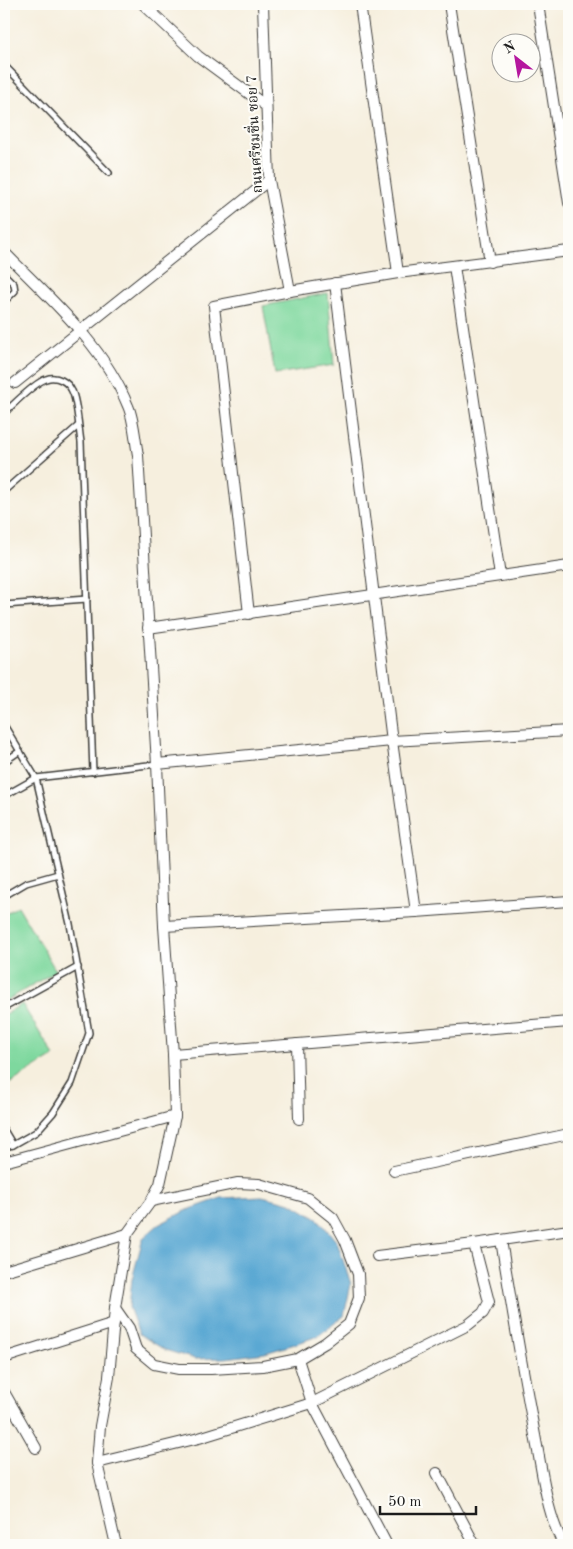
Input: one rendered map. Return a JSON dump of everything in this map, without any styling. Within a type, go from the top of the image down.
[{"type":"street","points":[[143,4],[198,56],[266,106]]},
{"type":"street","name":"ถนนศรีชมชื่น ซอย 7","points":[[263,4],[269,180],[290,290]]},
{"type":"street","points":[[360,4],[398,273]]},
{"type":"street","points":[[449,4],[490,262]]},
{"type":"street","points":[[538,4],[569,203]]},
{"type":"street","points":[[15,383],[80,329],[269,180]]},
{"type":"street","points":[[249,614],[214,306],[290,290],[398,273],[569,251]]},
{"type":"street","points":[[4,252],[80,329],[112,374],[129,408],[138,455],[158,764],[164,926],[173,1054],[175,1116],[160,1184],[151,1202],[127,1234],[115,1308],[109,1377],[100,1426],[97,1463],[116,1545]]},
{"type":"street","points":[[454,266],[500,576]]},
{"type":"street","points":[[336,283],[392,741],[416,912]]},
{"type":"street","points":[[148,628],[569,566]]},
{"type":"street","points":[[158,764],[392,741],[569,732]]},
{"type":"street","points":[[164,926],[416,912],[569,901]]},
{"type":"street","points":[[173,1054],[569,1022]]},
{"type":"street","points":[[297,1044],[299,1119]]},
{"type":"street","points":[[4,1162],[175,1116]]},
{"type":"street","points":[[394,1172],[569,1134]]},
{"type":"street","points":[[115,1308],[129,1328],[136,1349],[154,1364],[179,1369],[263,1366],[298,1359],[325,1343],[349,1324],[359,1298],[358,1274],[345,1240],[333,1218],[308,1198],[259,1184],[238,1183],[151,1202]]},
{"type":"street","points":[[377,1256],[569,1230]]},
{"type":"street","points":[[4,1271],[127,1234]]},
{"type":"street","points":[[500,1240],[546,1494],[560,1539],[564,1545]]},
{"type":"street","points":[[97,1463],[199,1438],[312,1403],[468,1325],[483,1312],[489,1302],[474,1244]]},
{"type":"street","points":[[4,1358],[114,1323]]},
{"type":"street","points":[[298,1359],[312,1403],[387,1545]]},
{"type":"street","points":[[4,1392],[36,1448]]},
{"type":"street","points":[[437,1473],[475,1545]]},
{"type":"lane","points":[[4,65],[109,173]]},
{"type":"lane","points":[[4,274],[14,284],[15,291],[4,302]]},
{"type":"lane","points":[[4,413],[45,378],[63,380],[73,392],[81,442],[93,772]]},
{"type":"lane","points":[[4,491],[78,426]]},
{"type":"lane","points":[[4,605],[86,599]]},
{"type":"lane","points":[[4,724],[36,778],[70,924],[89,1033],[72,1083],[53,1113],[36,1132],[13,1145],[4,1147]]},
{"type":"lane","points":[[4,762],[20,751]]},
{"type":"lane","points":[[4,796],[36,778],[158,764]]},
{"type":"lane","points":[[4,896],[26,882],[58,874]]},
{"type":"lane","points":[[4,1008],[78,967]]},
{"type":"lane","points":[[4,1130],[13,1145]]},
{"type":"green space","points":[[328,293],[334,365],[275,374],[263,306]]},
{"type":"green space","points":[[18,906],[56,971],[4,1002],[4,915]]},
{"type":"green space","points":[[22,1004],[54,1056],[4,1087],[4,1015]]},
{"type":"water","points":[[262,1196],[291,1203],[319,1220],[337,1242],[351,1284],[344,1316],[318,1336],[265,1353],[226,1358],[195,1359],[165,1350],[139,1334],[129,1307],[132,1279],[143,1238],[158,1225],[185,1211],[221,1198]]}]
